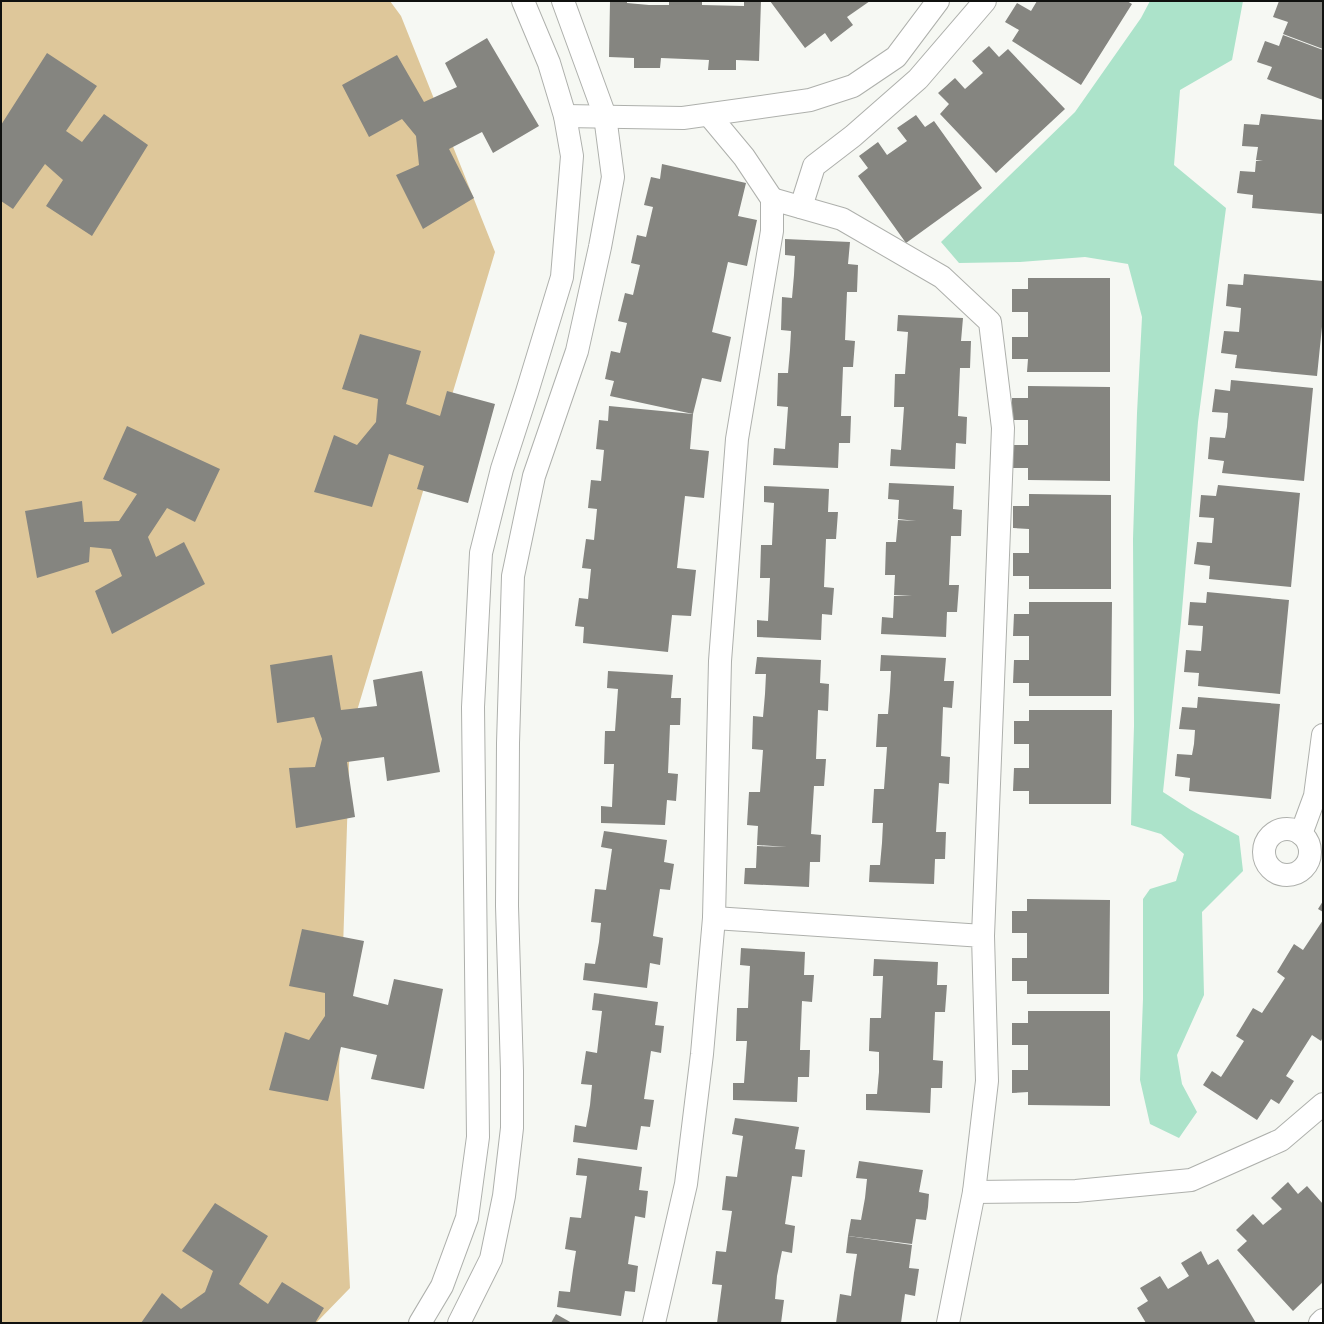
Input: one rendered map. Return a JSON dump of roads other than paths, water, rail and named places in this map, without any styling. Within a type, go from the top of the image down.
[{"type":"street","points":[[420,1323],[442,1286],[467,1218],[478,1137],[473,707],[481,554],[502,469],[562,277],[572,156],[565,116],[549,63],[524,1]]},
{"type":"street","points":[[459,1323],[491,1259],[504,1196],[512,1128],[512,1071],[507,906],[508,743],[513,576],[534,476],[577,351],[600,247],[613,178],[605,116],[563,1]]},
{"type":"street","points":[[565,116],[683,118],[810,100],[853,86],[896,57],[938,1]]},
{"type":"street","points":[[801,207],[814,166],[853,136],[918,79],[985,1]]},
{"type":"street","points":[[654,1323],[686,1184],[702,1054],[714,918],[720,661],[737,439],[772,231],[772,199],[744,157],[709,115]]},
{"type":"street","points":[[772,199],[842,219],[942,277],[990,322],[1003,428],[983,936],[988,1081],[974,1192],[948,1323]]},
{"type":"street","points":[[1301,834],[1315,796],[1323,735]]},
{"type":"street","points":[[714,918],[983,936]]},
{"type":"street","points":[[974,1192],[1076,1191],[1190,1180],[1280,1140],[1323,1104]]},
{"type":"street","points":[[1320,1323],[1323,1320]]}]
